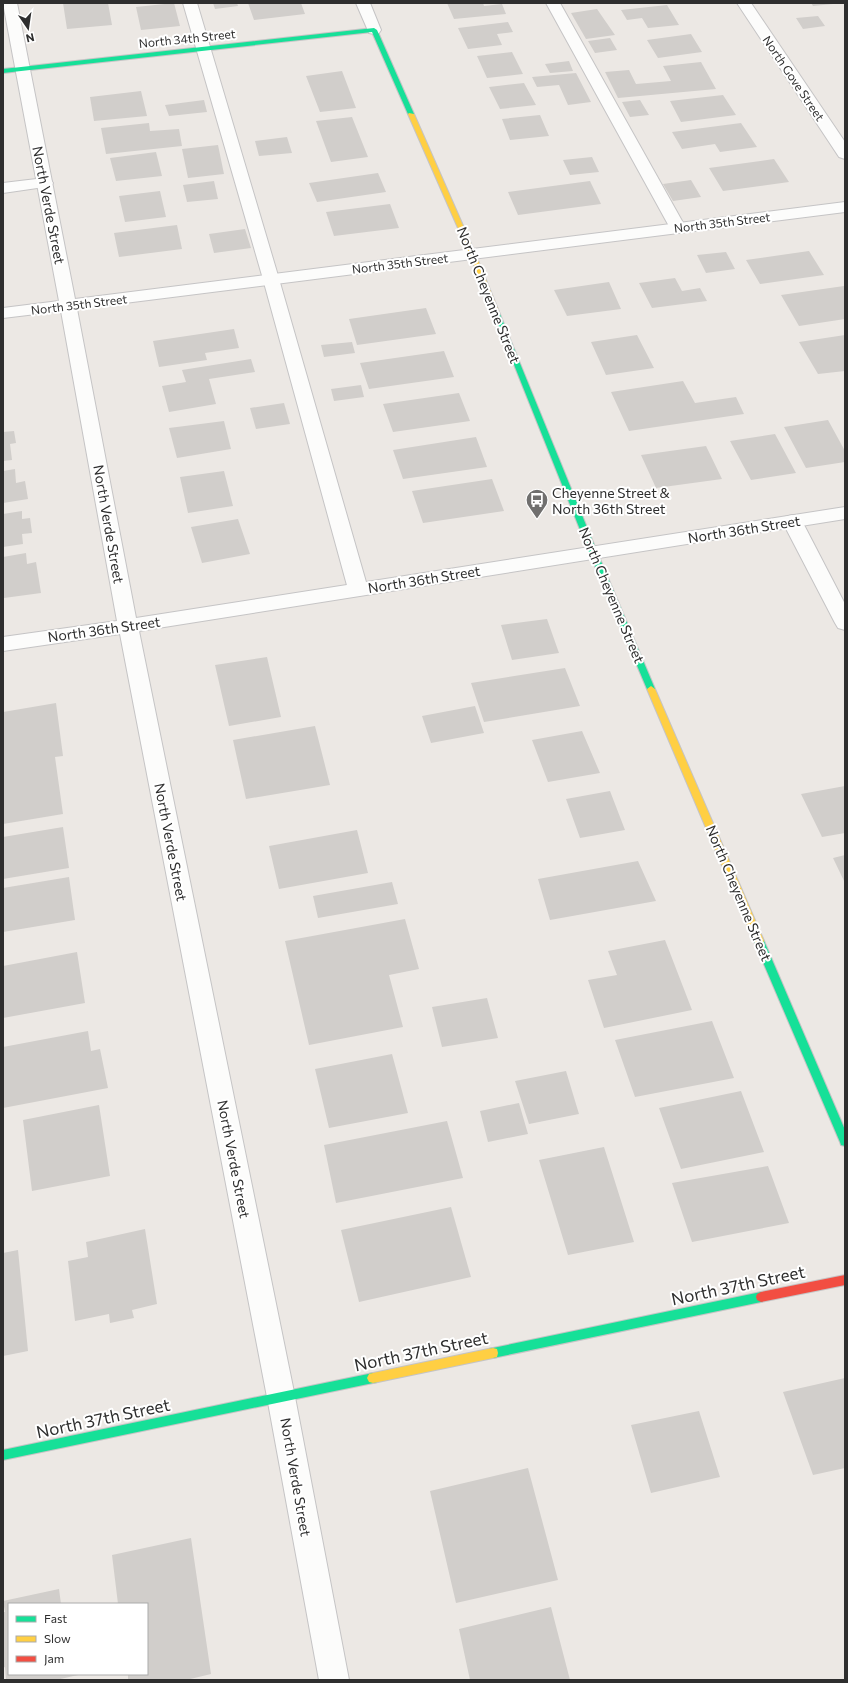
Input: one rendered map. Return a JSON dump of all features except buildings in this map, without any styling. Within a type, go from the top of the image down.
[{"type":"street","name":"North Verde Street","points":[[10,3],[13,70],[45,183],[128,626],[281,1397],[334,1680]]},
{"type":"street","points":[[190,3],[202,49],[271,279],[358,589]]},
{"type":"street","name":"North Cheyenne Street","points":[[363,3],[472,253],[593,552],[845,1142]]},
{"type":"street","points":[[553,3],[678,228]]},
{"type":"street","name":"North Gove Street","points":[[744,3],[845,154]]},
{"type":"street","name":"North 34th Street","points":[[13,70],[374,30]]},
{"type":"street","points":[[3,188],[45,183]]},
{"type":"street","name":"North 35th Street","points":[[3,314],[472,253],[845,207]]},
{"type":"street","name":"North 36th Street","points":[[3,644],[128,626],[845,513]]},
{"type":"street","points":[[792,521],[845,623]]},
{"type":"street","name":"North 37th Street","points":[[3,1455],[845,1280]]},
{"type":"traffic: fast","points":[[3,71],[374,30],[411,114]]},
{"type":"traffic: fast","points":[[496,312],[593,552],[651,689]]},
{"type":"traffic: fast","points":[[759,941],[845,1142]]},
{"type":"traffic: fast","points":[[493,1353],[761,1297]]},
{"type":"traffic: fast","points":[[3,1455],[373,1378]]},
{"type":"traffic: slow","points":[[411,114],[472,253],[496,312]]},
{"type":"traffic: slow","points":[[651,689],[759,941]]},
{"type":"traffic: slow","points":[[373,1378],[493,1353]]},
{"type":"traffic: jam","points":[[761,1297],[845,1280]]},
{"type":"place","name":"Cheyenne Street & North 36th Street","points":[[537,520]]}]
